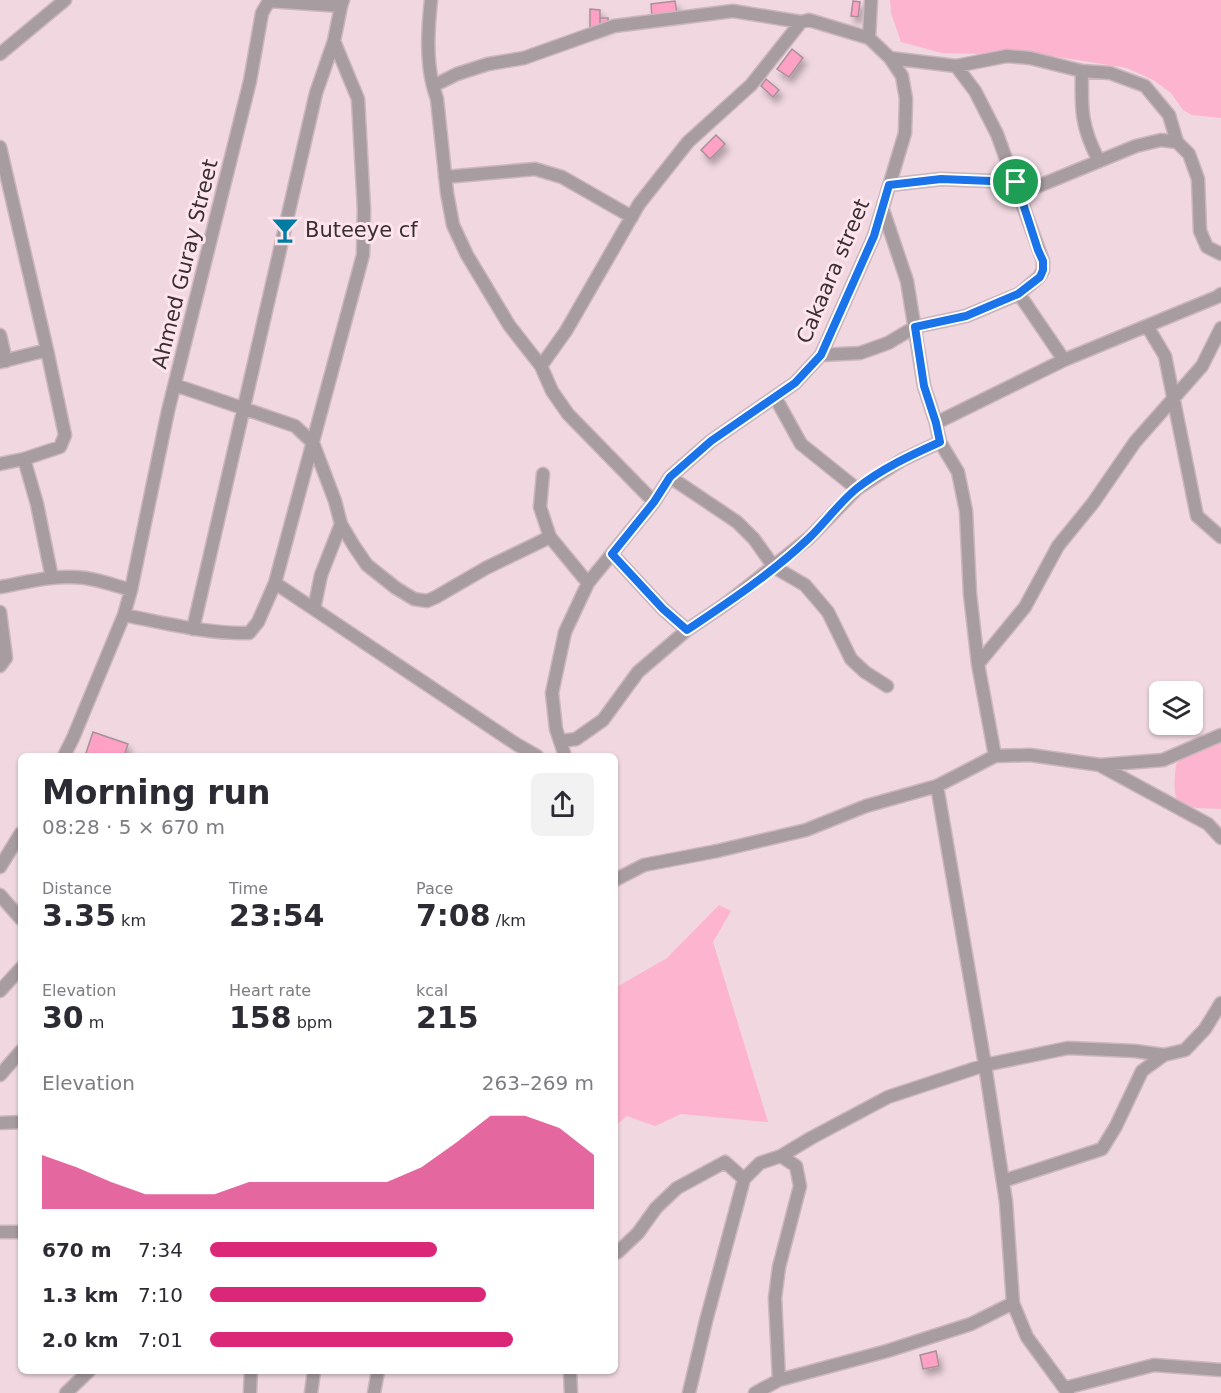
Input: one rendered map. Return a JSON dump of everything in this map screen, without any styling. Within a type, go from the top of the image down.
[{"type":"street","points":[[0,54],[64,0]]},
{"type":"street","name":"Ahmed Guray Street","points":[[66,753],[124,615],[131,590],[175,385],[250,81],[262,13],[268,0],[342,3]]},
{"type":"street","points":[[431,0],[428,25],[429,71],[437,99],[445,177],[453,225],[467,255],[508,326],[541,366],[552,391],[568,414],[654,502]]},
{"type":"street","points":[[433,86],[457,74],[489,64],[524,58],[614,27],[734,11],[801,22],[809,20],[869,38],[872,0]]},
{"type":"street","points":[[193,629],[316,93],[334,41],[342,3]]},
{"type":"street","points":[[541,366],[566,331],[639,204],[688,142],[751,85],[801,22]]},
{"type":"street","name":"Cakaara street","points":[[564,753],[556,729],[552,693],[565,632],[588,583],[654,502],[670,477],[711,441],[795,383],[821,355],[874,236],[904,133],[906,99],[902,76],[890,58],[869,38]]},
{"type":"street","points":[[124,615],[193,629],[234,634],[249,633],[258,622],[275,583],[363,255],[364,210],[358,99],[334,41]]},
{"type":"street","points":[[890,58],[956,66],[1007,56],[1030,58],[1082,71],[1110,73],[1145,86],[1169,115],[1177,142],[1189,154],[1198,178],[1200,231],[1207,247],[1221,254]]},
{"type":"street","points":[[821,355],[860,353],[888,343],[915,327],[966,316],[1018,294],[1040,277],[1043,261],[997,134],[980,100],[956,66]]},
{"type":"street","points":[[1082,71],[1083,122],[1099,161]]},
{"type":"street","points":[[889,185],[941,179],[1018,188],[1136,146],[1161,140],[1177,142]]},
{"type":"street","points":[[0,147],[47,350],[64,435],[60,447],[0,464]]},
{"type":"street","points":[[445,177],[535,169],[562,177],[632,217]]},
{"type":"street","points":[[883,210],[907,281],[924,386],[940,442],[958,472],[966,511],[970,594],[978,664],[995,756]]},
{"type":"street","points":[[1018,294],[1064,360]]},
{"type":"street","points":[[936,423],[1064,360],[1221,294]]},
{"type":"street","points":[[1147,326],[1165,356],[1197,516],[1221,537]]},
{"type":"street","points":[[978,664],[1025,607],[1058,546],[1093,503],[1135,442],[1202,366],[1221,328]]},
{"type":"street","points":[[0,335],[3,362],[47,350]]},
{"type":"street","points":[[175,385],[295,426],[313,443],[335,501],[341,524],[367,565],[414,599],[427,601],[486,568],[550,537]]},
{"type":"street","points":[[775,397],[801,444],[857,489]]},
{"type":"street","points":[[561,741],[576,739],[603,720],[638,672],[687,630],[727,603],[809,538],[857,489],[902,460],[940,442]]},
{"type":"street","points":[[24,459],[37,504],[52,578]]},
{"type":"street","points":[[543,474],[540,507],[550,537],[588,583]]},
{"type":"street","points":[[670,477],[737,522],[754,538],[774,567],[805,585],[828,612],[851,659],[865,672],[887,686]]},
{"type":"street","points":[[314,609],[321,575],[341,524]]},
{"type":"street","points":[[612,554],[663,609],[687,630]]},
{"type":"street","points":[[0,587],[52,578],[86,578],[131,590]]},
{"type":"street","points":[[275,583],[532,753]]},
{"type":"street","points":[[0,612],[6,658],[0,666]]},
{"type":"street","points":[[618,876],[644,866],[806,830],[866,806],[937,786],[995,756],[1030,755],[1100,765],[1162,760],[1221,735]]},
{"type":"street","points":[[1100,765],[1208,824],[1221,838]]},
{"type":"street","points":[[937,786],[1003,1180],[1013,1302],[1027,1337],[1066,1390],[1154,1365],[1221,1370]]},
{"type":"street","points":[[0,867],[18,838]]},
{"type":"street","points":[[0,895],[18,916]]},
{"type":"street","points":[[0,991],[18,971]]},
{"type":"street","points":[[689,1393],[744,1179],[760,1163],[781,1156],[845,1118],[888,1097],[985,1065],[1068,1047],[1164,1055],[1185,1050],[1205,1029],[1221,1003]]},
{"type":"street","points":[[0,1075],[18,1054]]},
{"type":"street","points":[[1003,1180],[1101,1149],[1116,1126],[1142,1071],[1164,1055]]},
{"type":"street","points":[[0,1123],[18,1122]]},
{"type":"street","points":[[779,1380],[775,1298],[779,1267],[800,1186],[796,1166],[781,1156]]},
{"type":"street","points":[[618,1252],[638,1233],[656,1208],[676,1188],[725,1162],[744,1179]]},
{"type":"street","points":[[0,1232],[18,1232]]},
{"type":"street","points":[[755,1393],[779,1380],[887,1351],[970,1324],[1013,1302]]},
{"type":"street","points":[[66,1393],[86,1374]]},
{"type":"street","points":[[250,1393],[251,1374]]},
{"type":"street","points":[[311,1393],[314,1374]]},
{"type":"street","points":[[374,1393],[377,1374]]},
{"type":"street","points":[[570,1374],[571,1393]]},
{"type":"shaded area","points":[[890,0],[1221,0],[1221,118],[1192,115],[1183,110],[1171,93],[1155,81],[1127,68],[1015,50],[984,54],[942,53],[901,42],[891,13]]},
{"type":"shaded area","points":[[1221,742],[1221,809],[1187,806],[1181,803],[1175,793],[1176,764],[1183,757]]},
{"type":"shaded area","points":[[719,905],[731,911],[713,942],[768,1122],[681,1114],[655,1126],[627,1116],[618,1124],[618,986],[667,958]]},
{"type":"building","points":[[675,1],[677,14],[652,17],[651,4]]},
{"type":"building","points":[[853,1],[860,2],[858,17],[851,16]]},
{"type":"building","points":[[590,9],[600,10],[600,29],[590,29]]},
{"type":"building","points":[[600,18],[608,18],[608,26],[600,26]]},
{"type":"building","points":[[792,49],[803,58],[789,77],[777,69]]},
{"type":"building","points":[[766,79],[779,90],[773,97],[761,86]]},
{"type":"building","points":[[716,135],[725,144],[710,159],[701,150]]},
{"type":"building","points":[[93,732],[128,744],[125,753],[86,753]]},
{"type":"building","points":[[936,1351],[939,1366],[923,1369],[920,1355]]},
{"type":"place","name":"Buteeye cf","points":[[285,230]]},
{"type":"route","points":[[941,179],[1016,182],[1043,261],[1040,277],[1018,294],[966,316],[915,327],[924,386],[940,442],[902,460],[857,489],[809,538],[727,603],[687,630],[663,609],[612,554],[654,502],[670,477],[711,441],[795,383],[821,355],[874,236],[889,185],[941,179]]}]
